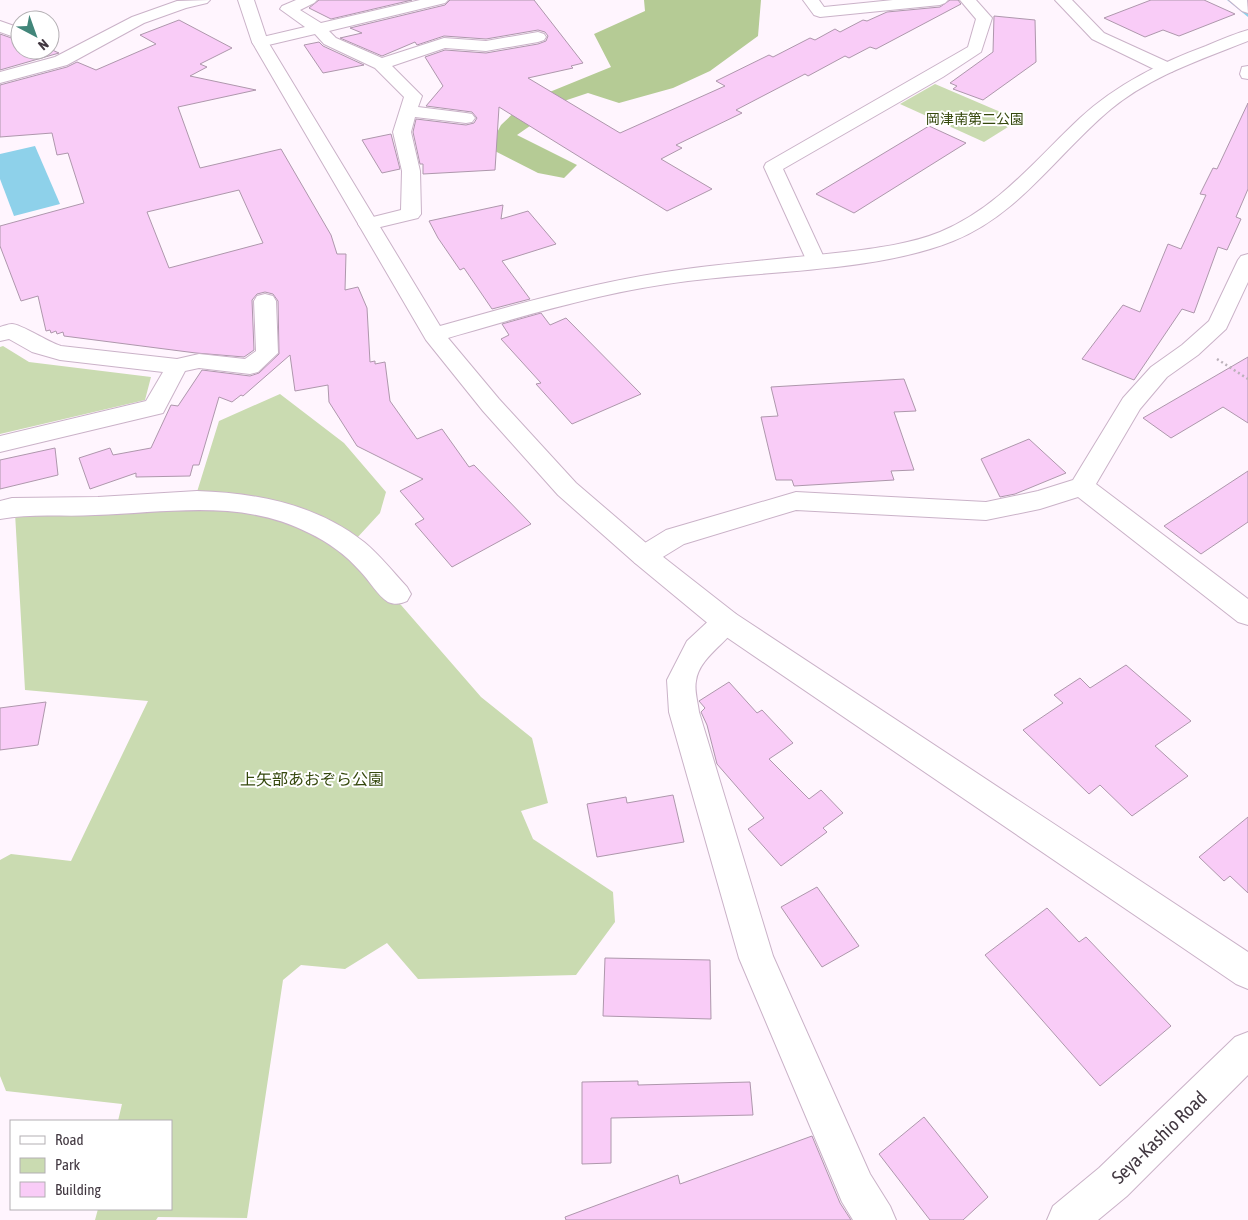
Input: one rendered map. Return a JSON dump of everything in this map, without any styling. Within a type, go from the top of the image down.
[{"type":"street","points":[[0,78],[62,61],[138,20],[182,4],[202,0]]},
{"type":"street","points":[[246,0],[260,42],[434,335],[490,405],[567,489],[644,556],[726,622],[1248,972]]},
{"type":"street","points":[[309,0],[288,9],[318,28],[330,41],[381,64],[413,96],[402,132],[411,171],[411,214],[368,224]]},
{"type":"street","points":[[260,42],[440,0]]},
{"type":"street","points":[[811,0],[820,12],[867,3],[940,0]]},
{"type":"street","points":[[816,262],[773,167],[937,73],[975,49],[984,18],[968,0]]},
{"type":"street","points":[[1063,0],[1098,36],[1166,68]]},
{"type":"street","points":[[1237,0],[1248,8]]},
{"type":"street","points":[[434,335],[588,292],[666,278],[890,253],[928,243],[960,230],[998,207],[1104,106],[1134,84],[1166,68],[1248,35]]},
{"type":"street","points":[[381,64],[444,43],[486,46],[538,37]]},
{"type":"street","points":[[60,48],[78,53]]},
{"type":"street","points":[[409,111],[466,118]]},
{"type":"street","points":[[644,556],[675,537],[796,501],[986,511],[1040,500],[1082,486],[1131,404],[1159,372],[1195,345],[1218,324],[1248,260]]},
{"type":"street","points":[[0,334],[12,331],[40,348],[60,353],[177,366],[199,361],[250,367],[267,353],[265,301]]},
{"type":"street","points":[[0,444],[155,407],[177,366]]},
{"type":"street","points":[[1082,486],[1248,614]]},
{"type":"street","points":[[0,510],[15,506],[79,508],[202,499],[243,502],[289,512],[326,530],[351,546],[396,594]]},
{"type":"street","points":[[726,622],[697,649],[681,680],[684,712],[756,958],[856,1188],[876,1220]]},
{"type":"street","name":"Seya-Kashio Road","points":[[1067,1220],[1113,1182],[1248,1050]]},
{"type":"path","points":[[1195,345],[1248,379]]},
{"type":"green space","points":[[644,0],[761,0],[758,36],[710,71],[673,88],[619,103],[588,93],[567,100],[517,135],[577,165],[564,178],[538,173],[489,148],[501,125],[525,102],[611,67],[594,34],[645,11]]},
{"type":"green space","name":"岡津南第二公園","points":[[935,84],[1019,120],[984,142],[900,104]]},
{"type":"green space","points":[[3,346],[29,362],[151,377],[145,400],[0,434],[0,347]]},
{"type":"green space","name":"上矢部あおぞら公園","points":[[280,394],[344,443],[386,492],[380,513],[344,552],[401,605],[481,697],[532,738],[548,803],[521,811],[533,839],[613,892],[615,922],[576,975],[418,979],[387,943],[345,969],[301,965],[283,980],[247,1218],[158,1217],[156,1220],[95,1220],[98,1210],[172,1210],[172,1120],[118,1120],[122,1104],[6,1091],[0,1076],[0,860],[11,854],[71,861],[148,701],[25,690],[15,513],[192,508],[219,421]]},
{"type":"water","points":[[35,146],[60,204],[14,216],[0,179],[0,154]]},
{"type":"building","points":[[319,0],[412,0],[331,19],[309,8]]},
{"type":"building","points":[[450,0],[534,0],[583,63],[571,66],[573,68],[528,78],[620,133],[725,86],[716,81],[769,55],[773,57],[810,38],[815,40],[835,29],[840,32],[863,20],[867,21],[887,12],[940,7],[950,0],[958,0],[961,4],[876,49],[870,47],[849,58],[845,56],[808,76],[805,74],[736,110],[742,113],[676,145],[682,148],[661,159],[712,189],[667,211],[499,107],[495,170],[423,174],[423,164],[420,164],[413,132],[416,119],[466,125],[474,123],[477,118],[472,112],[426,106],[443,86],[425,57],[445,50],[486,53],[538,44],[546,41],[548,36],[545,32],[538,30],[486,39],[444,36],[417,45],[415,42],[382,56],[340,38],[362,33],[350,28],[445,5]]},
{"type":"building","points":[[1151,0],[1204,0],[1235,14],[1179,36],[1163,30],[1145,37],[1104,18]]},
{"type":"building","points":[[994,16],[1035,20],[1036,62],[983,100],[953,89],[957,86],[950,83],[993,52]]},
{"type":"building","points":[[179,20],[232,48],[200,64],[207,67],[190,76],[256,90],[178,107],[200,168],[281,149],[331,235],[337,254],[346,254],[345,290],[358,287],[367,308],[370,362],[375,361],[375,364],[385,362],[390,401],[417,439],[442,429],[469,467],[474,465],[531,524],[452,567],[415,524],[424,519],[400,491],[423,479],[357,446],[329,402],[328,385],[295,391],[290,355],[243,396],[241,395],[232,402],[219,397],[199,465],[193,465],[190,476],[136,477],[136,473],[90,489],[79,458],[110,448],[113,455],[151,448],[171,405],[178,406],[202,370],[250,376],[259,373],[279,354],[278,301],[273,294],[265,292],[257,294],[252,300],[254,350],[244,357],[196,353],[64,336],[63,332],[57,334],[56,331],[51,333],[50,330],[46,331],[38,296],[21,301],[0,246],[0,226],[84,203],[68,153],[57,155],[52,133],[0,137],[0,85],[67,67],[77,62],[96,70],[156,44],[140,35]],"holes":[[[239,190],[263,243],[169,268],[147,212]]]},
{"type":"building","points":[[0,34],[10,38],[10,60],[35,60],[0,70]]},
{"type":"building","points":[[319,42],[323,46],[364,65],[323,73],[304,45]]},
{"type":"building","points":[[1248,103],[1248,189],[1236,217],[1241,219],[1227,250],[1218,247],[1194,313],[1182,309],[1134,380],[1082,359],[1123,305],[1140,312],[1168,244],[1181,249],[1206,195],[1200,194],[1213,168],[1217,169]]},
{"type":"building","points":[[929,126],[966,143],[854,213],[816,194]]},
{"type":"building","points":[[391,134],[400,169],[382,173],[362,140]]},
{"type":"building","points":[[503,205],[501,219],[528,211],[556,244],[502,261],[530,299],[492,309],[464,268],[460,270],[429,221]]},
{"type":"building","points":[[541,313],[550,325],[566,318],[641,394],[572,424],[536,384],[541,383],[501,339],[509,335],[502,324]]},
{"type":"building","points":[[1248,357],[1248,423],[1223,407],[1171,438],[1143,418]]},
{"type":"building","points":[[904,379],[916,411],[894,412],[914,470],[891,471],[894,480],[794,486],[792,480],[776,480],[761,417],[778,416],[771,387]]},
{"type":"building","points":[[1029,439],[1066,473],[1015,494],[1000,497],[981,459]]},
{"type":"building","points":[[55,448],[58,475],[0,489],[0,460]]},
{"type":"building","points":[[1248,471],[1248,522],[1201,554],[1164,526]]},
{"type":"building","points":[[1126,665],[1191,721],[1155,746],[1188,776],[1132,816],[1100,785],[1089,794],[1023,730],[1063,703],[1054,695],[1080,678],[1090,688]]},
{"type":"building","points":[[729,682],[757,713],[762,710],[793,743],[769,759],[809,799],[821,790],[843,813],[823,828],[827,832],[781,866],[748,829],[764,818],[717,764],[707,725],[701,712],[705,708],[699,701]]},
{"type":"building","points":[[46,702],[38,745],[0,750],[0,708]]},
{"type":"building","points":[[673,795],[684,842],[597,857],[587,804],[626,797],[627,803]]},
{"type":"building","points":[[1248,817],[1248,893],[1230,876],[1224,881],[1199,857]]},
{"type":"building","points":[[817,887],[859,946],[822,967],[781,907]]},
{"type":"building","points":[[1047,908],[1079,942],[1086,937],[1171,1026],[1100,1086],[985,955]]},
{"type":"building","points":[[605,958],[710,960],[711,1019],[603,1016]]},
{"type":"building","points":[[638,1081],[638,1085],[750,1082],[753,1115],[611,1118],[611,1163],[582,1164],[582,1082]]},
{"type":"building","points":[[924,1117],[988,1197],[963,1220],[930,1220],[879,1154]]},
{"type":"building","points":[[812,1136],[840,1203],[851,1220],[566,1220],[565,1217],[678,1175],[680,1184]]},
{"type":"waterway","points":[[1230,0],[1248,15]]}]
